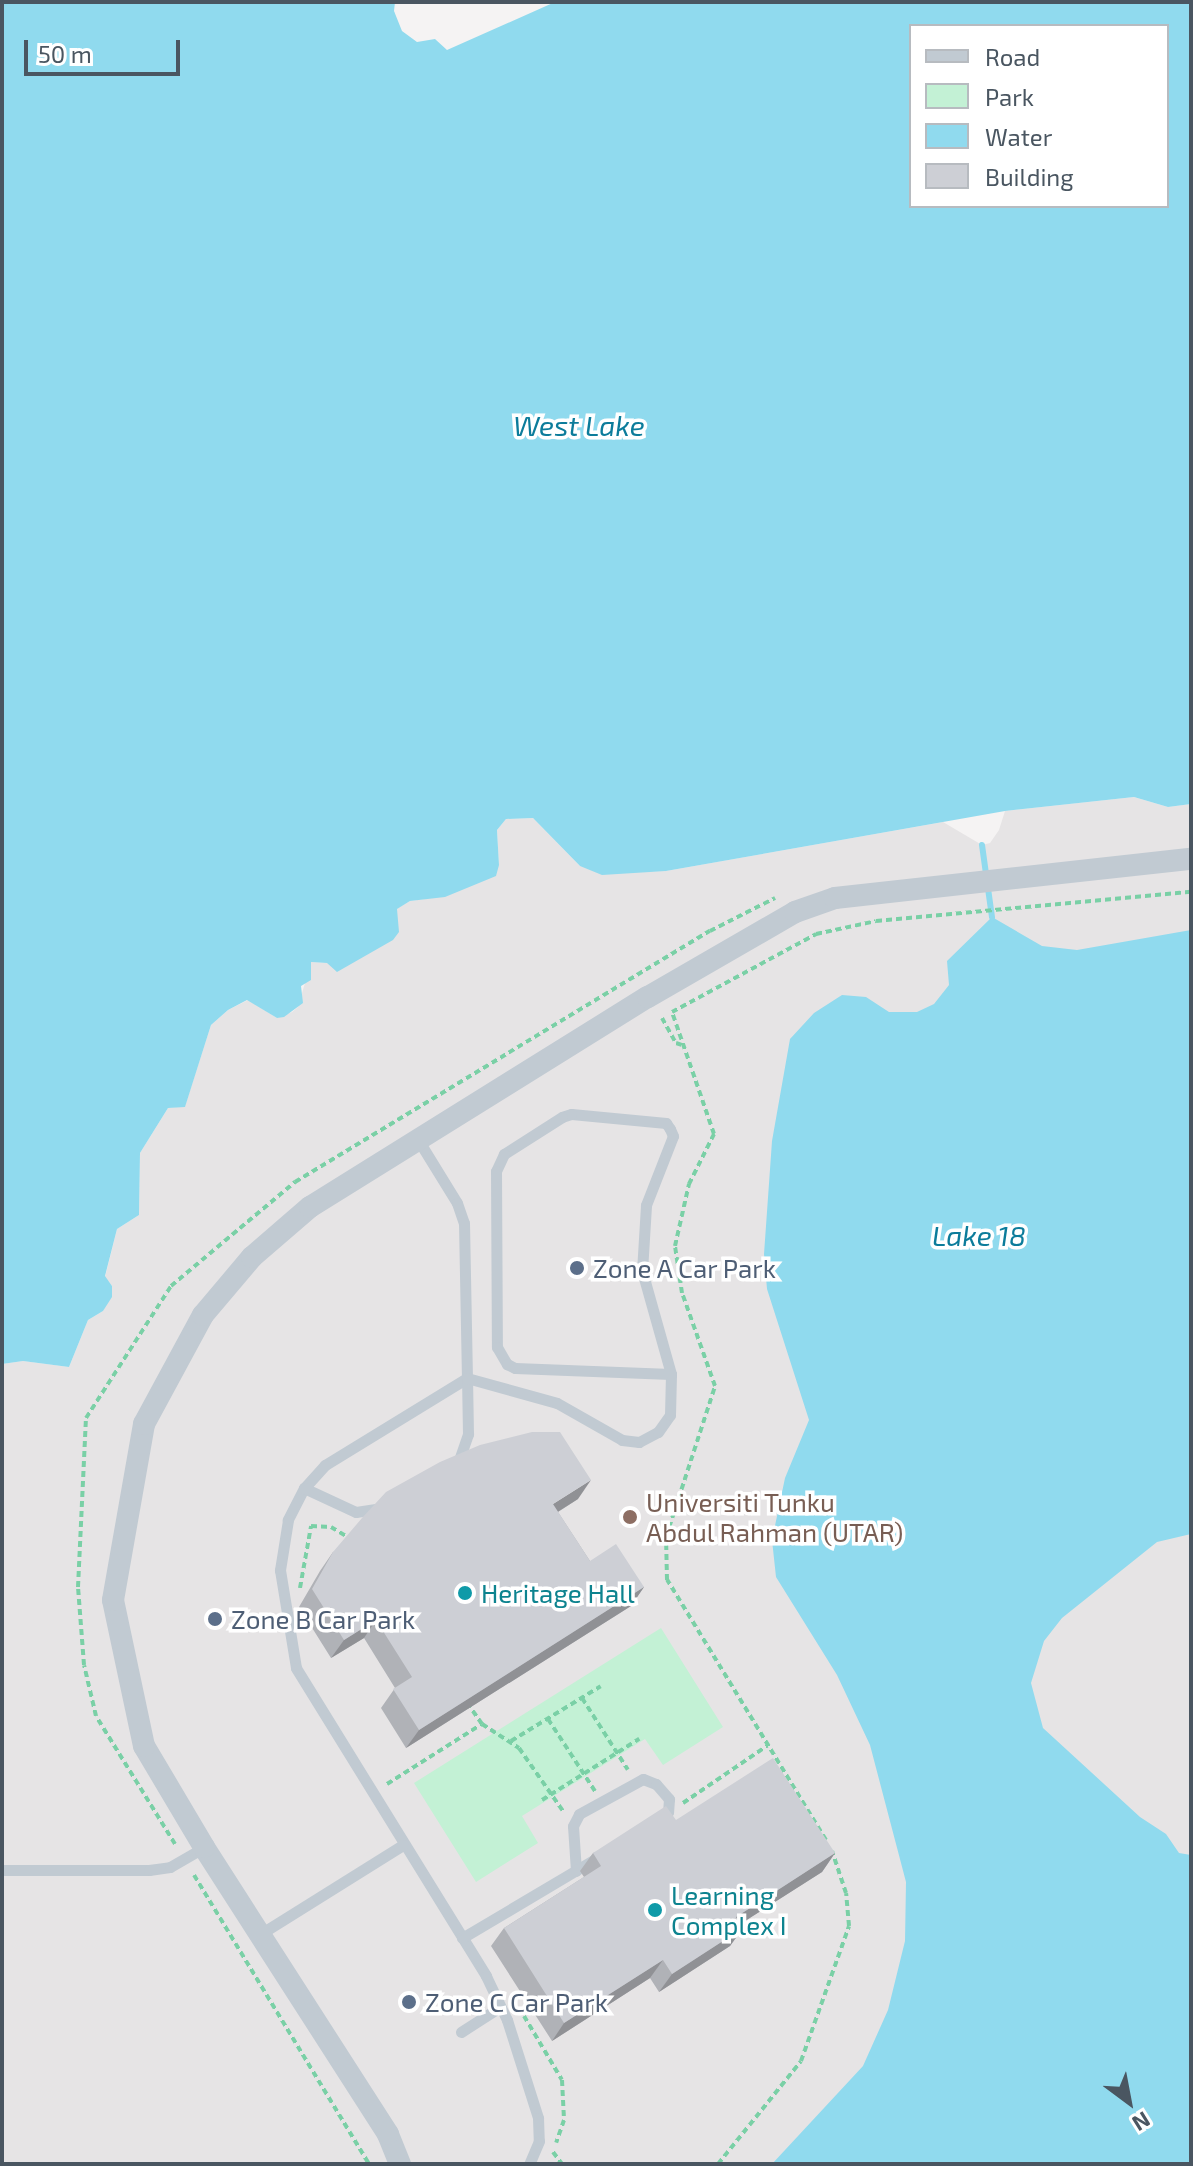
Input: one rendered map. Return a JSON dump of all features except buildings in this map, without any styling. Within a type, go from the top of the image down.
[{"type":"street","points":[[400,2164],[388,2134],[262,1933],[204,1847],[144,1746],[113,1600],[144,1424],[203,1315],[252,1257],[310,1207],[417,1138],[795,912],[835,898],[947,883],[1191,859]]},
{"type":"lane","points":[[529,2164],[539,2141],[538,2118],[500,2007],[462,1938],[296,1668],[286,1627],[280,1570],[288,1520],[304,1488],[325,1465],[467,1378],[557,1403],[622,1440],[639,1442],[658,1432],[670,1415],[673,1395],[671,1374],[642,1271],[646,1205],[673,1136],[666,1123],[571,1114],[562,1117],[504,1154],[496,1171],[497,1347],[507,1364],[515,1368],[671,1374]]},
{"type":"lane","points":[[417,1138],[457,1203],[464,1223],[467,1443],[460,1463],[444,1472]]},
{"type":"lane","points":[[304,1488],[356,1512],[373,1511],[395,1500]]},
{"type":"lane","points":[[576,1871],[573,1826],[579,1814],[635,1780],[649,1781],[661,1788],[669,1799],[668,1812],[655,1821]]},
{"type":"lane","points":[[262,1933],[403,1845]]},
{"type":"lane","points":[[2,1870],[149,1870],[170,1867],[204,1847]]},
{"type":"lane","points":[[462,1938],[602,1854]]},
{"type":"lane","points":[[461,2032],[500,2007]]},
{"type":"path","points":[[718,2164],[801,2061],[849,1926],[838,1860],[671,1593],[664,1566],[666,1537],[715,1386],[682,1293],[675,1246],[689,1184],[714,1134],[672,1012],[816,934],[876,921],[1191,892]]},
{"type":"path","points":[[369,2164],[96,1716],[84,1665],[78,1587],[86,1418],[171,1286],[295,1182],[710,931],[767,900],[782,896]]},
{"type":"path","points":[[662,1018],[676,1043],[685,1046]]},
{"type":"path","points":[[299,1597],[311,1526],[341,1530],[356,1543]]},
{"type":"path","points":[[511,1741],[601,1686]]},
{"type":"path","points":[[464,1697],[470,1708]]},
{"type":"path","points":[[582,1698],[635,1780]]},
{"type":"path","points":[[548,1719],[584,1774]]},
{"type":"path","points":[[482,1724],[511,1741],[573,1826]]},
{"type":"path","points":[[542,1800],[639,1739]]},
{"type":"path","points":[[668,1812],[767,1746]]},
{"type":"path","points":[[553,2152],[562,2164]]},
{"type":"shaded area","name":"Universiti Tunku Abdul Rahman (UTAR)","points":[[1134,797],[1168,807],[1191,804],[1191,2164],[2,2164],[2,1364],[23,1361],[69,1367],[88,1320],[103,1311],[112,1286],[105,1277],[117,1229],[139,1215],[140,1153],[168,1108],[185,1106],[211,1025],[228,1010],[248,1000],[277,1018],[292,1012],[298,1007],[311,962],[327,963],[396,924],[396,909],[410,901],[425,899],[499,865],[497,830],[506,819],[533,818],[580,866],[635,872],[666,871],[943,822],[982,845],[990,843],[999,830],[1005,811]]},
{"type":"green space","points":[[661,1628],[723,1727],[663,1765],[645,1739],[522,1816],[538,1843],[476,1882],[414,1783]]},
{"type":"water","name":"West Lake","points":[[2,2],[395,2],[394,11],[402,31],[417,42],[435,39],[447,50],[555,2],[1191,2],[1191,804],[1168,807],[1134,797],[1005,811],[666,871],[602,875],[580,866],[533,818],[506,819],[497,830],[499,865],[496,876],[445,897],[410,901],[397,909],[399,932],[393,940],[337,972],[327,963],[311,962],[311,980],[301,986],[303,1003],[284,1017],[277,1018],[247,1000],[228,1010],[211,1025],[185,1107],[168,1108],[140,1153],[139,1215],[117,1229],[105,1276],[112,1286],[112,1297],[103,1311],[88,1320],[69,1367],[23,1361],[2,1364]]},
{"type":"water","name":"Lake 18","points":[[992,917],[1042,946],[1077,950],[1191,930],[1191,1534],[1157,1542],[1062,1618],[1044,1641],[1031,1683],[1043,1728],[1140,1817],[1166,1834],[1179,1853],[1191,1855],[1191,2164],[772,2164],[863,2066],[888,2010],[905,1941],[906,1882],[870,1745],[837,1675],[776,1577],[772,1540],[785,1478],[809,1420],[767,1289],[764,1254],[772,1141],[790,1039],[814,1013],[842,995],[866,997],[889,1012],[917,1012],[934,1004],[949,985],[947,961]]},
{"type":"waterway","points":[[982,845],[992,917]]},
{"type":"place","name":"Zone A Car Park","points":[[577,1268]]},
{"type":"place","name":"Universiti Tunku Abdul Rahman (UTAR)","points":[[630,1517]]},
{"type":"place","name":"Heritage Hall","points":[[465,1593]]},
{"type":"place","name":"Zone B Car Park","points":[[215,1619]]},
{"type":"place","name":"Learning Complex I","points":[[655,1910]]},
{"type":"place","name":"Zone C Car Park","points":[[409,2002]]}]
